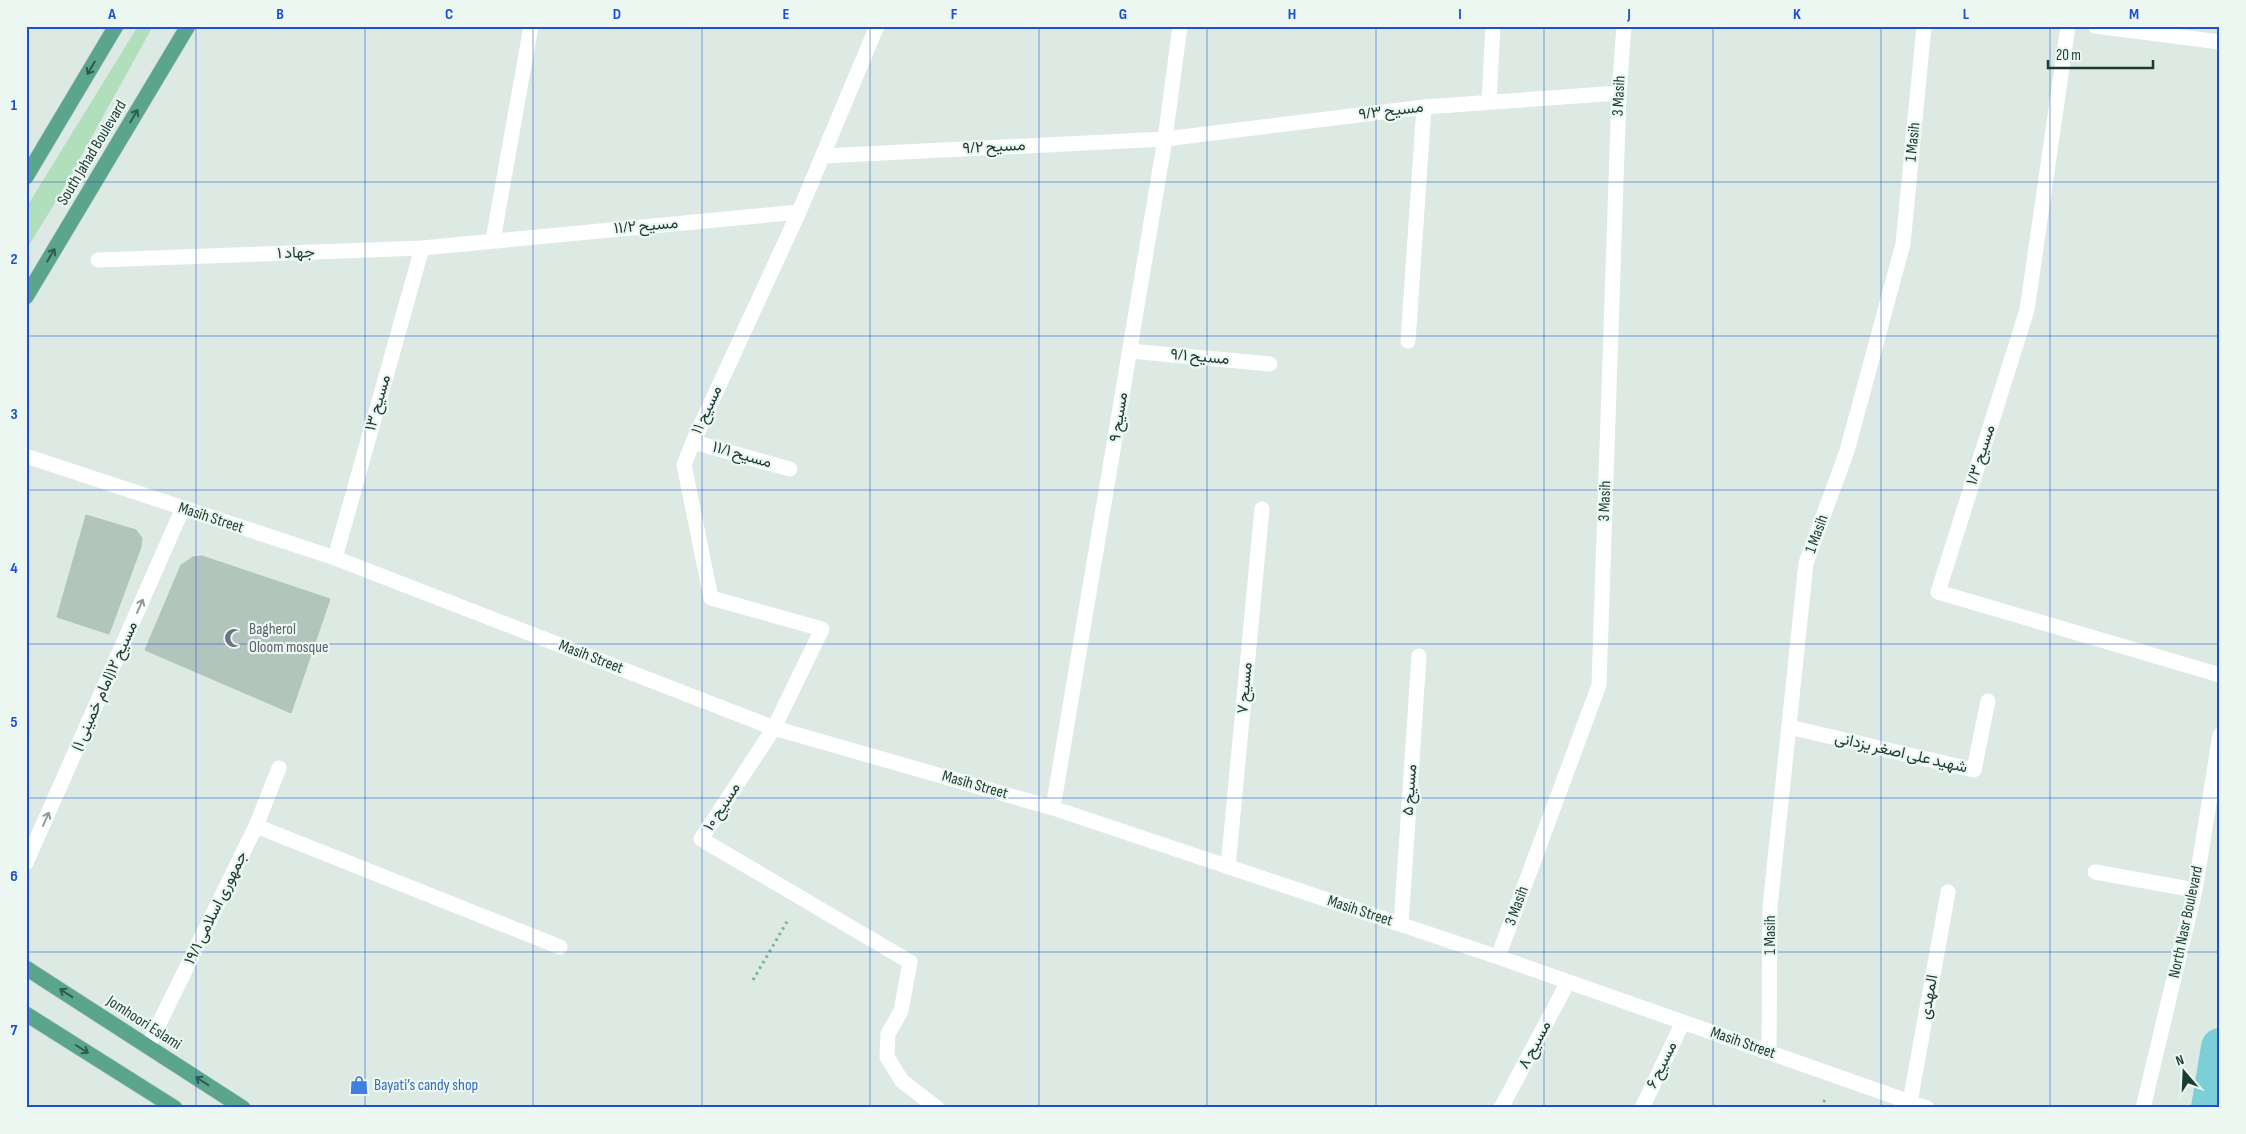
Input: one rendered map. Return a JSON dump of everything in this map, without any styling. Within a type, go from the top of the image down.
[{"type":"main road","points":[[26,177],[116,26]]},
{"type":"main road","name":"South Jahad Boulevard","points":[[26,298],[188,26]]},
{"type":"main road","name":"Jomhoori Eslami","points":[[26,968],[244,1108]]},
{"type":"main road","points":[[26,1014],[176,1108]]},
{"type":"street","points":[[493,240],[531,26]]},
{"type":"street","name":"مسیح ۱۱","points":[[774,728],[822,629],[711,598],[684,465],[799,212],[877,26]]},
{"type":"street","name":"مسیح ۹","points":[[1054,808],[1165,139],[1180,26]]},
{"type":"street","points":[[1489,102],[1493,26]]},
{"type":"street","name":"3 Masih","points":[[1498,957],[1599,685],[1619,93],[1624,26]]},
{"type":"street","name":"1 Masih","points":[[1769,1052],[1770,907],[1806,564],[1847,451],[1903,244],[1924,26]]},
{"type":"street","name":"مسیح ۱/۳","points":[[2068,26],[2027,310],[1938,592],[2220,675]]},
{"type":"street","points":[[2095,26],[2220,42]]},
{"type":"street","name":"مسیح ۹/۳","points":[[1165,139],[1424,107],[1619,93]]},
{"type":"street","points":[[1408,341],[1424,107]]},
{"type":"street","name":"مسیح ۹/۲","points":[[823,156],[1165,139]]},
{"type":"street","name":"مسیح ۱۱/۲","points":[[493,240],[799,212]]},
{"type":"street","name":"جهاد ۱","points":[[98,260],[422,248],[493,240]]},
{"type":"street","name":"مسیح ۱۳","points":[[334,558],[422,248]]},
{"type":"street","name":"مسیح ۹/۱","points":[[1130,351],[1270,364]]},
{"type":"street","name":"مسیح ۱۱/۱","points":[[693,442],[790,469]]},
{"type":"street","name":"Masih Street","points":[[26,456],[334,558],[774,728],[1054,808],[1498,957],[1927,1108]]},
{"type":"street","name":"مسیح ۱۲(امام خمینی ۱)","points":[[26,863],[183,508]]},
{"type":"street","name":"مسیح ۷","points":[[1228,867],[1262,509]]},
{"type":"street","name":"مسیح ۵","points":[[1400,924],[1419,656]]},
{"type":"street","name":"شهید علی اصغر یزدانی","points":[[1789,727],[1974,770],[1988,701]]},
{"type":"street","name":"مسیح ۱۰","points":[[774,728],[701,838],[801,898]]},
{"type":"street","name":"North Nasr Boulevard","points":[[2142,1108],[2195,890],[2220,734]]},
{"type":"street","name":"جمهوری اسلامی ۱۹/۱","points":[[148,1046],[256,826],[279,768]]},
{"type":"street","points":[[256,826],[560,947]]},
{"type":"street","points":[[2095,872],[2195,890]]},
{"type":"street","name":"المهدی","points":[[1910,1102],[1948,892]]},
{"type":"street","points":[[801,898],[910,962],[901,1012],[888,1034],[886,1057],[902,1081],[937,1108]]},
{"type":"street","name":"مسیح ۸","points":[[1501,1108],[1568,982]]},
{"type":"street","name":"مسیح ۶","points":[[1642,1108],[1683,1022]]},
{"type":"path","points":[[753,980],[801,898]]},
{"type":"green space","points":[[138,26],[153,26],[58,198],[26,250],[26,208]]},
{"type":"building","points":[[86,515],[136,530],[142,538],[141,547],[109,634],[57,617]]},
{"type":"building","name":"Bagherol Oloom mosque","points":[[202,556],[330,599],[291,713],[145,650],[181,565],[193,557]]},
{"type":"waterway","points":[[2210,1108],[2220,1047]]},
{"type":"place","name":"Bagherol Oloom mosque","points":[[234,638]]},
{"type":"place","name":"Bayati’s candy shop","points":[[359,1085]]}]
